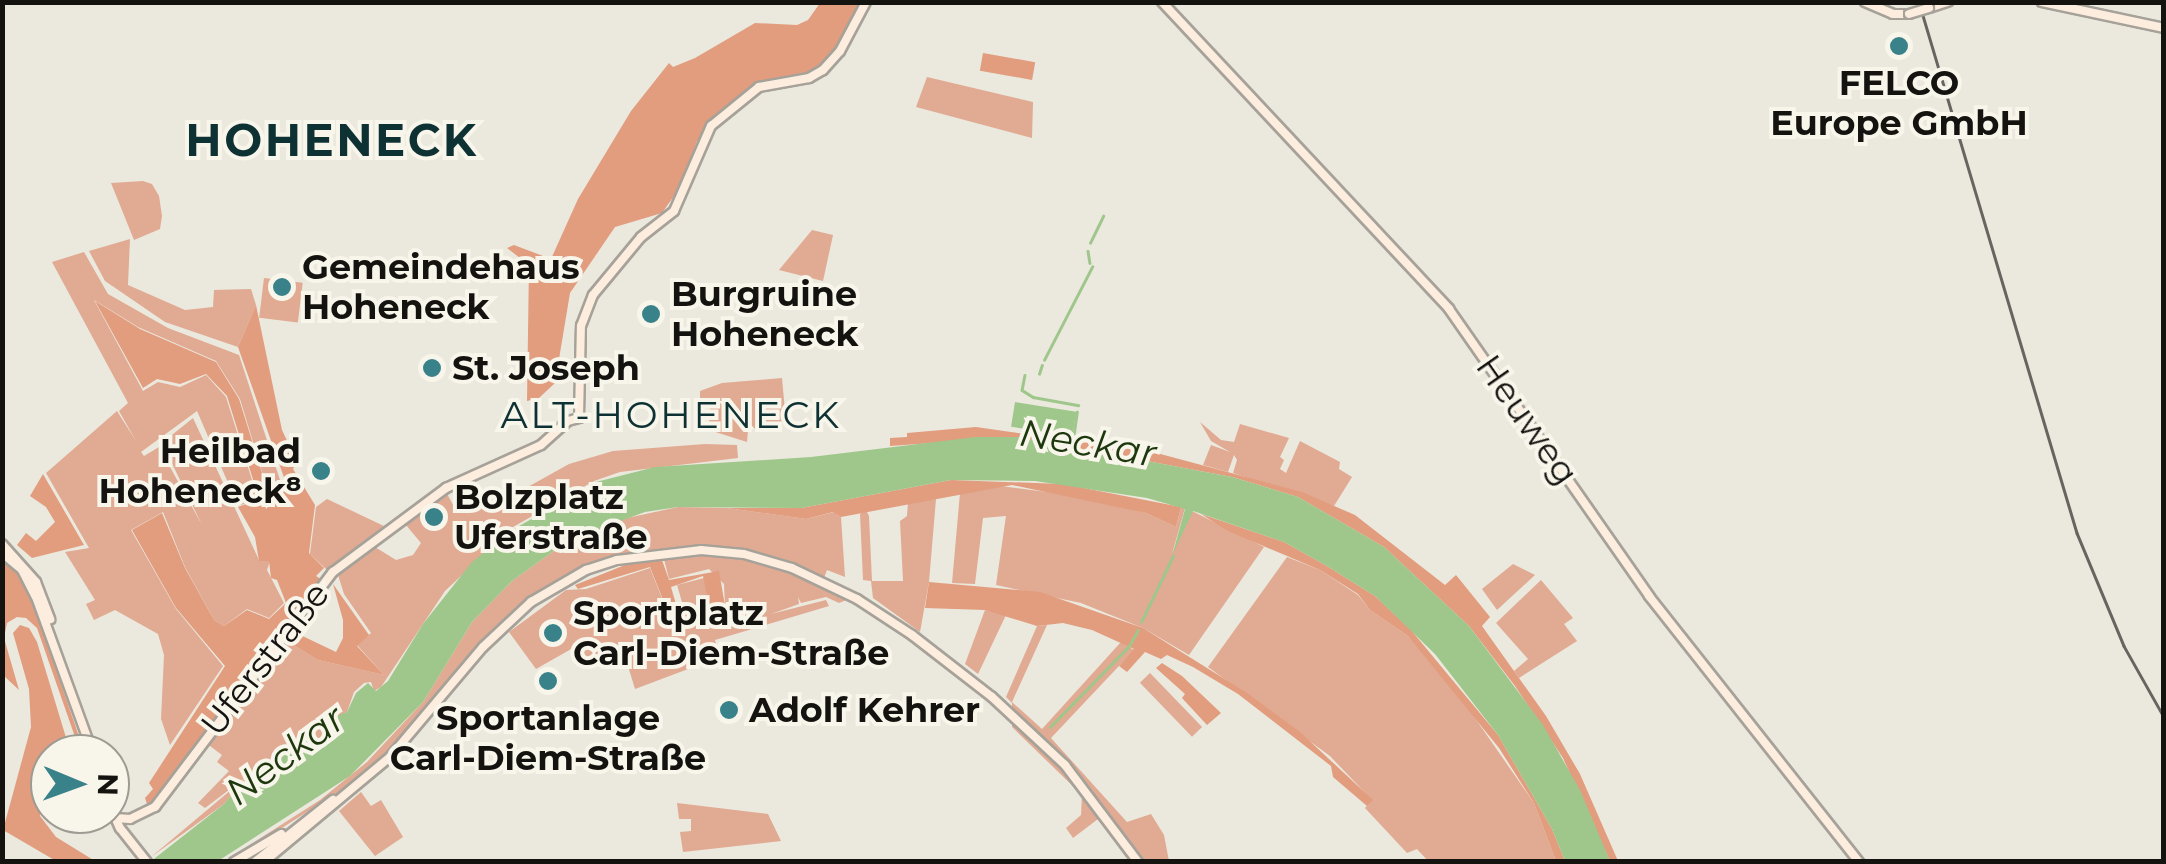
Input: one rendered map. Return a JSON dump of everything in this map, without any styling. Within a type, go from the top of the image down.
[{"type":"street","name":"Uferstraße","points":[[130,819],[148,814],[161,800],[333,572],[440,492],[541,445],[568,421],[578,418],[582,410],[580,335],[586,307],[641,237],[674,211],[706,133],[759,87],[823,70],[840,52],[866,2]]},
{"type":"street","points":[[1865,2],[1893,14],[1909,14],[1948,2]]},
{"type":"street","points":[[2042,2],[2164,28]]},
{"type":"street","name":"Heuweg","points":[[1163,3],[1449,310],[1650,596],[1859,862]]},
{"type":"street","points":[[2,544],[36,582],[85,734]]},
{"type":"street","points":[[264,862],[405,741],[495,634],[548,590],[616,560],[655,552],[715,550],[766,559],[826,583],[878,612],[960,670],[1065,765],[1138,862]]},
{"type":"street","points":[[2,554],[32,586],[58,651]]},
{"type":"street","points":[[234,862],[358,784]]},
{"type":"street","points":[[255,862],[294,827]]},
{"type":"street","points":[[124,834],[147,862]]},
{"type":"shaded area","points":[[820,3],[862,3],[839,49],[823,68],[806,77],[781,77],[733,103],[697,141],[681,186],[662,213],[615,227],[570,293],[555,383],[539,398],[527,401],[529,265],[507,248],[514,245],[551,259],[578,199],[631,111],[669,63],[673,67],[695,58],[755,23],[797,25],[808,20]]},
{"type":"shaded area","points":[[983,53],[1035,62],[1032,80],[980,71]]},
{"type":"shaded area","points":[[927,77],[1033,102],[1032,138],[916,107]]},
{"type":"shaded area","points":[[111,183],[152,184],[159,196],[162,216],[160,229],[134,240]]},
{"type":"shaded area","points":[[812,230],[833,235],[823,281],[779,270]]},
{"type":"shaded area","points":[[130,239],[128,285],[185,310],[213,307],[214,290],[251,289],[256,305],[238,347],[165,322],[105,281],[89,251]]},
{"type":"shaded area","points":[[84,252],[108,294],[168,328],[239,355],[281,483],[264,478],[240,399],[216,361],[138,327],[94,300],[143,391],[158,382],[180,387],[206,375],[226,397],[258,499],[238,506],[197,411],[141,452],[144,456],[159,447],[202,525],[162,443],[193,418],[259,560],[270,561],[267,570],[284,603],[269,618],[247,609],[224,626],[214,620],[185,567],[163,512],[131,530],[176,609],[223,666],[170,745],[161,719],[164,655],[158,634],[115,610],[94,620],[86,604],[95,600],[65,552],[89,548],[46,473],[117,411],[136,441],[119,411],[128,403],[52,262]]},
{"type":"shaded area","points":[[264,278],[303,283],[298,322],[259,318]]},
{"type":"shaded area","points":[[95,301],[140,329],[216,362],[239,399],[264,479],[287,486],[238,347],[256,305],[282,430],[297,462],[293,469],[315,505],[309,553],[324,568],[316,576],[324,581],[148,807],[145,798],[153,789],[149,783],[225,666],[176,608],[132,530],[162,513],[185,568],[214,620],[224,626],[247,610],[269,619],[286,603],[277,580],[271,578],[269,561],[259,561],[255,537],[238,507],[259,499],[227,396],[206,374],[180,384],[157,379],[143,388]]},
{"type":"shaded area","points":[[782,378],[786,422],[748,430],[747,442],[709,430],[710,400],[700,403],[700,391],[722,383]]},
{"type":"shaded area","points":[[1200,422],[1221,440],[1234,442],[1240,424],[1289,438],[1280,457],[1284,460],[1280,469],[1286,473],[1300,441],[1340,462],[1339,469],[1352,477],[1334,506],[1233,473],[1237,460],[1234,455],[1228,472],[1203,465],[1211,445],[1230,452],[1211,441]]},
{"type":"shaded area","points":[[976,427],[1153,452],[1302,492],[1355,515],[1445,585],[1456,575],[1490,617],[1482,626],[1546,716],[1580,774],[1618,861],[1610,861],[1563,758],[1515,686],[1469,626],[1384,547],[1298,497],[1232,477],[1019,437],[890,446],[890,438],[907,437],[907,433]]},
{"type":"shaded area","points":[[737,445],[738,458],[620,472],[594,481],[513,527],[445,591],[381,687],[374,691],[371,682],[364,683],[354,692],[347,712],[322,725],[322,742],[312,746],[306,738],[296,738],[267,771],[238,787],[224,804],[151,857],[250,774],[205,808],[198,803],[229,771],[217,762],[222,755],[206,743],[285,640],[318,660],[384,675],[357,645],[371,633],[344,594],[338,575],[375,547],[396,560],[413,555],[421,543],[406,525],[446,492],[456,510],[480,496],[499,503],[569,464],[613,451]]},
{"type":"shaded area","points":[[43,474],[84,545],[32,558],[17,545],[26,533],[36,541],[55,522],[46,507],[30,496]]},
{"type":"shaded area","points":[[951,480],[1063,484],[1181,507],[1176,527],[1146,513],[1012,485],[841,517],[833,512],[806,519],[727,508],[801,508]]},
{"type":"shaded area","points":[[992,485],[1078,496],[1146,513],[1176,527],[1181,507],[1185,508],[1172,554],[1190,510],[1264,547],[1189,655],[1143,628],[1081,603],[996,585],[1006,516],[983,518],[975,584],[952,583],[960,493]]},
{"type":"shaded area","points":[[327,499],[386,527],[328,571],[310,554],[316,507]]},
{"type":"shaded area","points":[[936,499],[920,632],[873,598],[871,581],[863,580],[860,514],[866,510],[869,516],[872,581],[903,581],[900,521],[907,516],[908,503]]},
{"type":"shaded area","points":[[678,507],[727,508],[806,519],[834,512],[841,517],[845,577],[827,570],[824,578],[750,552],[710,547],[642,551],[582,569],[523,604],[475,649],[419,721],[354,782],[223,862],[320,800],[367,762],[423,702],[472,622],[512,581],[569,540],[618,520]]},
{"type":"shaded area","points":[[1201,514],[1284,542],[1375,596],[1411,630],[1498,735],[1552,829],[1565,861],[1556,861],[1534,803],[1499,748],[1408,636],[1370,610],[1358,594],[1320,570],[1228,531]]},
{"type":"shaded area","points":[[699,553],[761,561],[849,599],[839,603],[826,597],[801,603],[798,597],[799,604],[771,614],[826,600],[829,606],[715,640],[720,657],[635,689],[624,653],[591,667],[580,644],[536,669],[509,632],[566,590],[586,589],[650,568],[669,616],[684,609],[677,585],[704,578],[711,602],[706,605],[708,612],[732,605],[725,606],[724,584],[709,569],[669,579],[664,559],[655,556]]},
{"type":"shaded area","points":[[2,557],[24,576],[78,734],[74,734],[37,628],[26,618],[17,617],[7,623],[4,638],[19,690],[3,675]]},
{"type":"shaded area","points":[[1287,557],[1320,570],[1358,595],[1370,610],[1408,636],[1452,685],[1534,803],[1556,861],[1428,861],[1417,849],[1407,853],[1365,808],[1372,800],[1330,756],[1208,667]]},
{"type":"shaded area","points":[[662,560],[669,580],[719,571],[725,606],[710,610],[703,576],[671,587],[678,611],[669,615],[650,567],[578,589],[575,585],[630,563]]},
{"type":"shaded area","points":[[1513,564],[1535,575],[1497,610],[1482,589]]},
{"type":"shaded area","points":[[1541,580],[1573,618],[1564,624],[1577,641],[1519,678],[1514,671],[1528,659],[1496,623]]},
{"type":"shaded area","points":[[929,582],[1040,592],[1143,628],[1247,693],[1300,732],[1373,800],[1367,806],[1333,777],[1331,766],[1238,694],[1193,667],[1167,655],[1161,659],[1145,652],[1127,672],[1119,666],[1134,649],[1092,630],[1063,623],[1037,626],[985,610],[925,608]]},
{"type":"shaded area","points":[[333,584],[369,635],[357,646],[384,675],[318,660],[285,640],[292,631],[336,652],[343,638],[343,620]]},
{"type":"shaded area","points":[[985,610],[1006,615],[978,674],[965,664]]},
{"type":"shaded area","points":[[20,625],[29,628],[37,642],[65,734],[30,734],[30,834],[54,834],[95,861],[56,861],[3,830],[31,727],[29,689],[13,633]]},
{"type":"shaded area","points":[[1047,625],[1012,702],[1042,729],[1121,642],[1134,650],[1051,738],[1127,822],[1151,814],[1164,835],[1169,861],[1129,861],[1098,819],[1073,838],[1066,828],[1081,815],[1082,795],[1012,727],[1012,703],[1006,697],[1037,626]]},
{"type":"shaded area","points":[[1162,663],[1182,676],[1221,713],[1207,725],[1182,698],[1185,694],[1156,668]]},
{"type":"shaded area","points":[[1150,673],[1202,727],[1192,737],[1140,683]]},
{"type":"shaded area","points":[[361,792],[371,806],[381,800],[403,837],[375,856],[339,811]]},
{"type":"shaded area","points":[[677,803],[768,814],[781,841],[683,852],[680,832],[691,831],[691,819],[679,819]]},
{"type":"water","points":[[1015,402],[1076,412],[1072,436],[1011,427]]},
{"type":"water","name":"Neckar","points":[[976,437],[1019,437],[1232,477],[1298,497],[1384,547],[1469,626],[1543,725],[1580,790],[1610,861],[1565,861],[1552,829],[1498,735],[1435,654],[1375,596],[1327,566],[1284,542],[1193,511],[1172,556],[1185,509],[1147,498],[1035,481],[951,480],[801,508],[678,507],[645,512],[569,540],[512,581],[472,622],[423,702],[350,776],[218,861],[150,862],[224,804],[238,787],[267,771],[296,738],[302,736],[312,746],[321,742],[324,721],[347,712],[356,693],[368,683],[376,691],[388,681],[423,624],[472,562],[514,529],[596,482],[655,467],[811,457]]},
{"type":"waterway","points":[[1090,243],[1103,216]]},
{"type":"waterway","points":[[1088,251],[1090,263]]},
{"type":"waterway","points":[[1044,360],[1092,267]]},
{"type":"waterway","points":[[1039,374],[1042,365]]},
{"type":"waterway","name":"Neckar","points":[[1025,375],[1022,390],[1033,397],[1078,405]]},
{"type":"waterway","name":"Neckar","points":[[1073,439],[1077,412]]},
{"type":"waterway","points":[[1141,622],[1173,556]]},
{"type":"waterway","points":[[1050,727],[1129,646],[1138,630]]},
{"type":"railway","points":[[1919,2],[2077,533],[2124,646],[2164,717]]},
{"type":"place","name":"FELCO Europe GmbH","points":[[1899,46]]},
{"type":"place","name":"Gemeindehaus Hoheneck","points":[[282,287]]},
{"type":"place","name":"Burgruine Hoheneck","points":[[651,314]]},
{"type":"place","name":"St. Joseph","points":[[432,368]]},
{"type":"place","name":"Heilbad Hoheneck⁸","points":[[321,471]]},
{"type":"place","name":"Bolzplatz Uferstraße","points":[[434,517]]},
{"type":"place","name":"Sportplatz Carl-Diem-Straße","points":[[553,633]]},
{"type":"place","name":"Sportanlage Carl-Diem-Straße","points":[[548,681]]},
{"type":"place","name":"Adolf Kehrer","points":[[729,710]]},
{"type":"district","name":"HOHENECK","points":[[332,140]]},
{"type":"district","name":"ALT-HOHENECK","points":[[671,415]]}]
